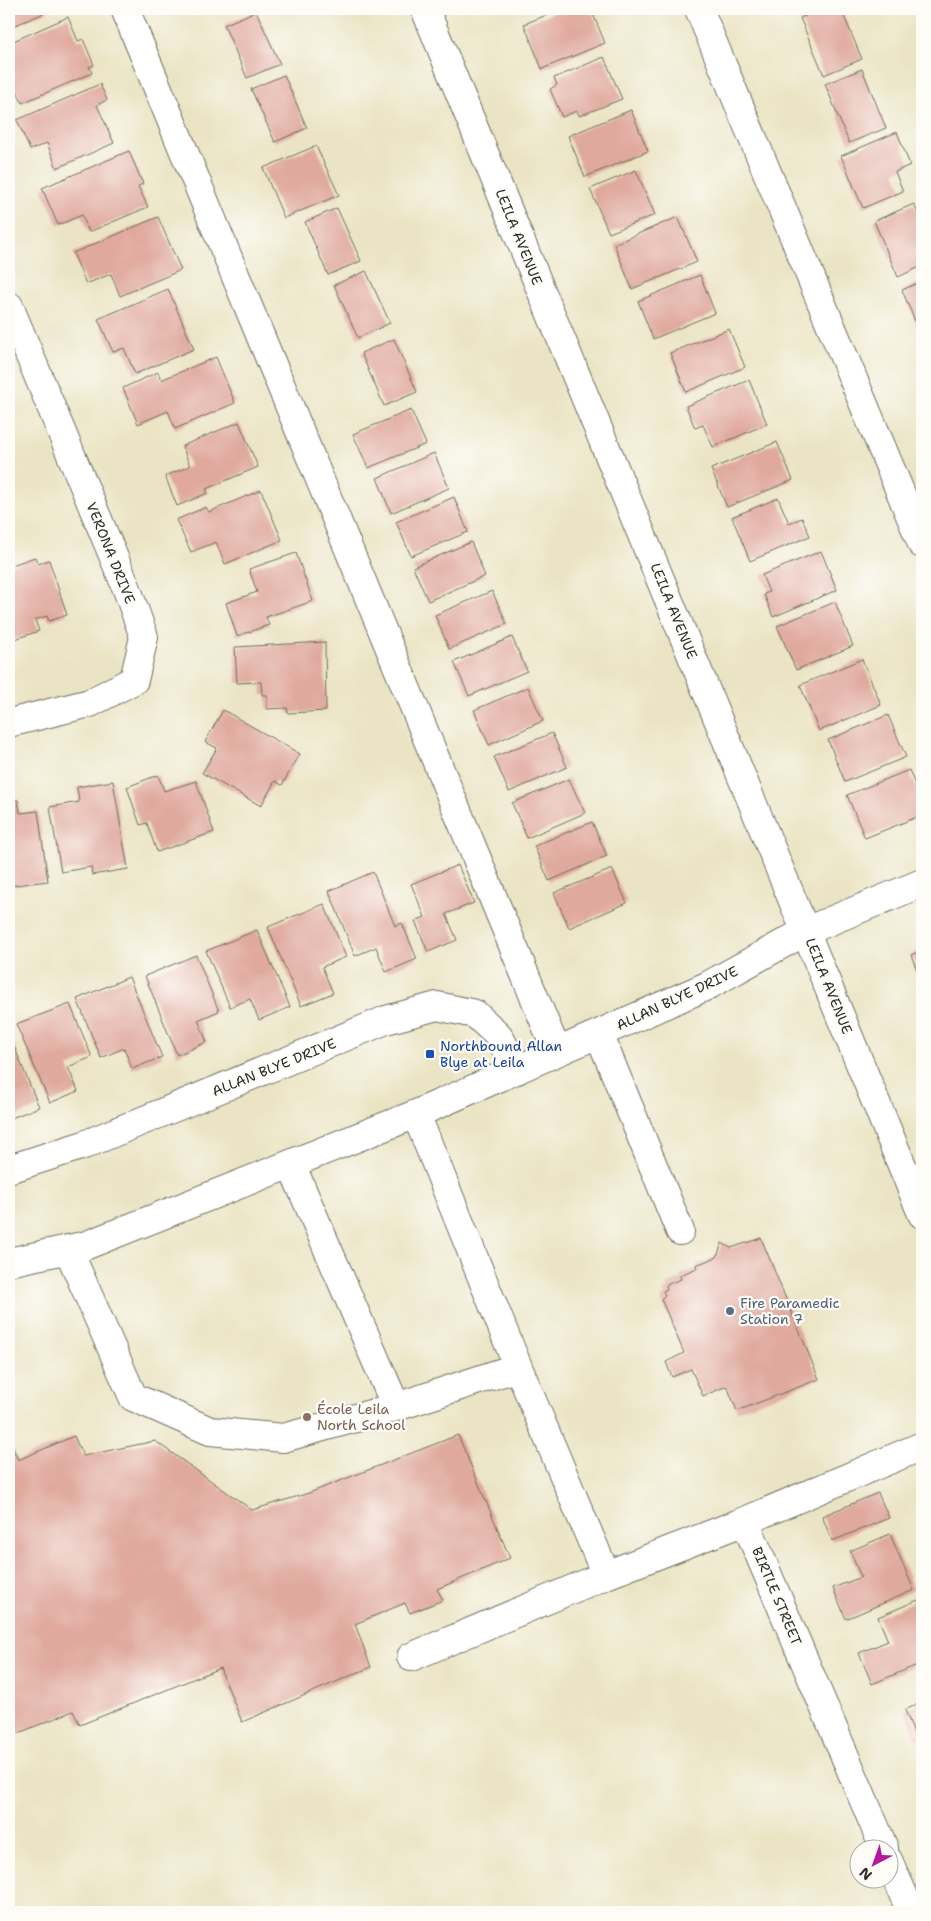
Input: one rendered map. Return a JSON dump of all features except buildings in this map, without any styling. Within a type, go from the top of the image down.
[{"type":"street","points":[[125,9],[557,1052]]},
{"type":"street","name":"LEILA AVENUE","points":[[425,9],[922,1214]]},
{"type":"street","points":[[699,9],[922,544]]},
{"type":"street","name":"VERONA DRIVE","points":[[9,306],[127,588],[144,637],[134,680],[90,703],[9,723]]},
{"type":"street","name":"ALLAN BLYE DRIVE","points":[[9,1262],[87,1245],[416,1114],[707,986],[806,931],[922,883]]},
{"type":"street","name":"ALLAN BLYE DRIVE","points":[[9,1169],[84,1145],[386,1020],[437,1006],[475,1014],[498,1035],[517,1070]]},
{"type":"street","points":[[599,1034],[680,1231]]},
{"type":"street","points":[[416,1114],[518,1366],[606,1576]]},
{"type":"street","points":[[292,1164],[396,1407]]},
{"type":"street","points":[[68,1249],[133,1397],[210,1431],[283,1438],[396,1407],[518,1366]]},
{"type":"street","points":[[411,1657],[745,1521],[922,1446]]},
{"type":"street","name":"BIRTLE STREET","points":[[745,1521],[880,1838]]},
{"type":"street","points":[[898,1883],[911,1912]]},
{"type":"place","name":"Northbound Allan Blye at Leila","points":[[430,1054]]},
{"type":"place","name":"Fire Paramedic Station 7","points":[[730,1311]]},
{"type":"place","name":"École Leila North School","points":[[307,1417]]}]
